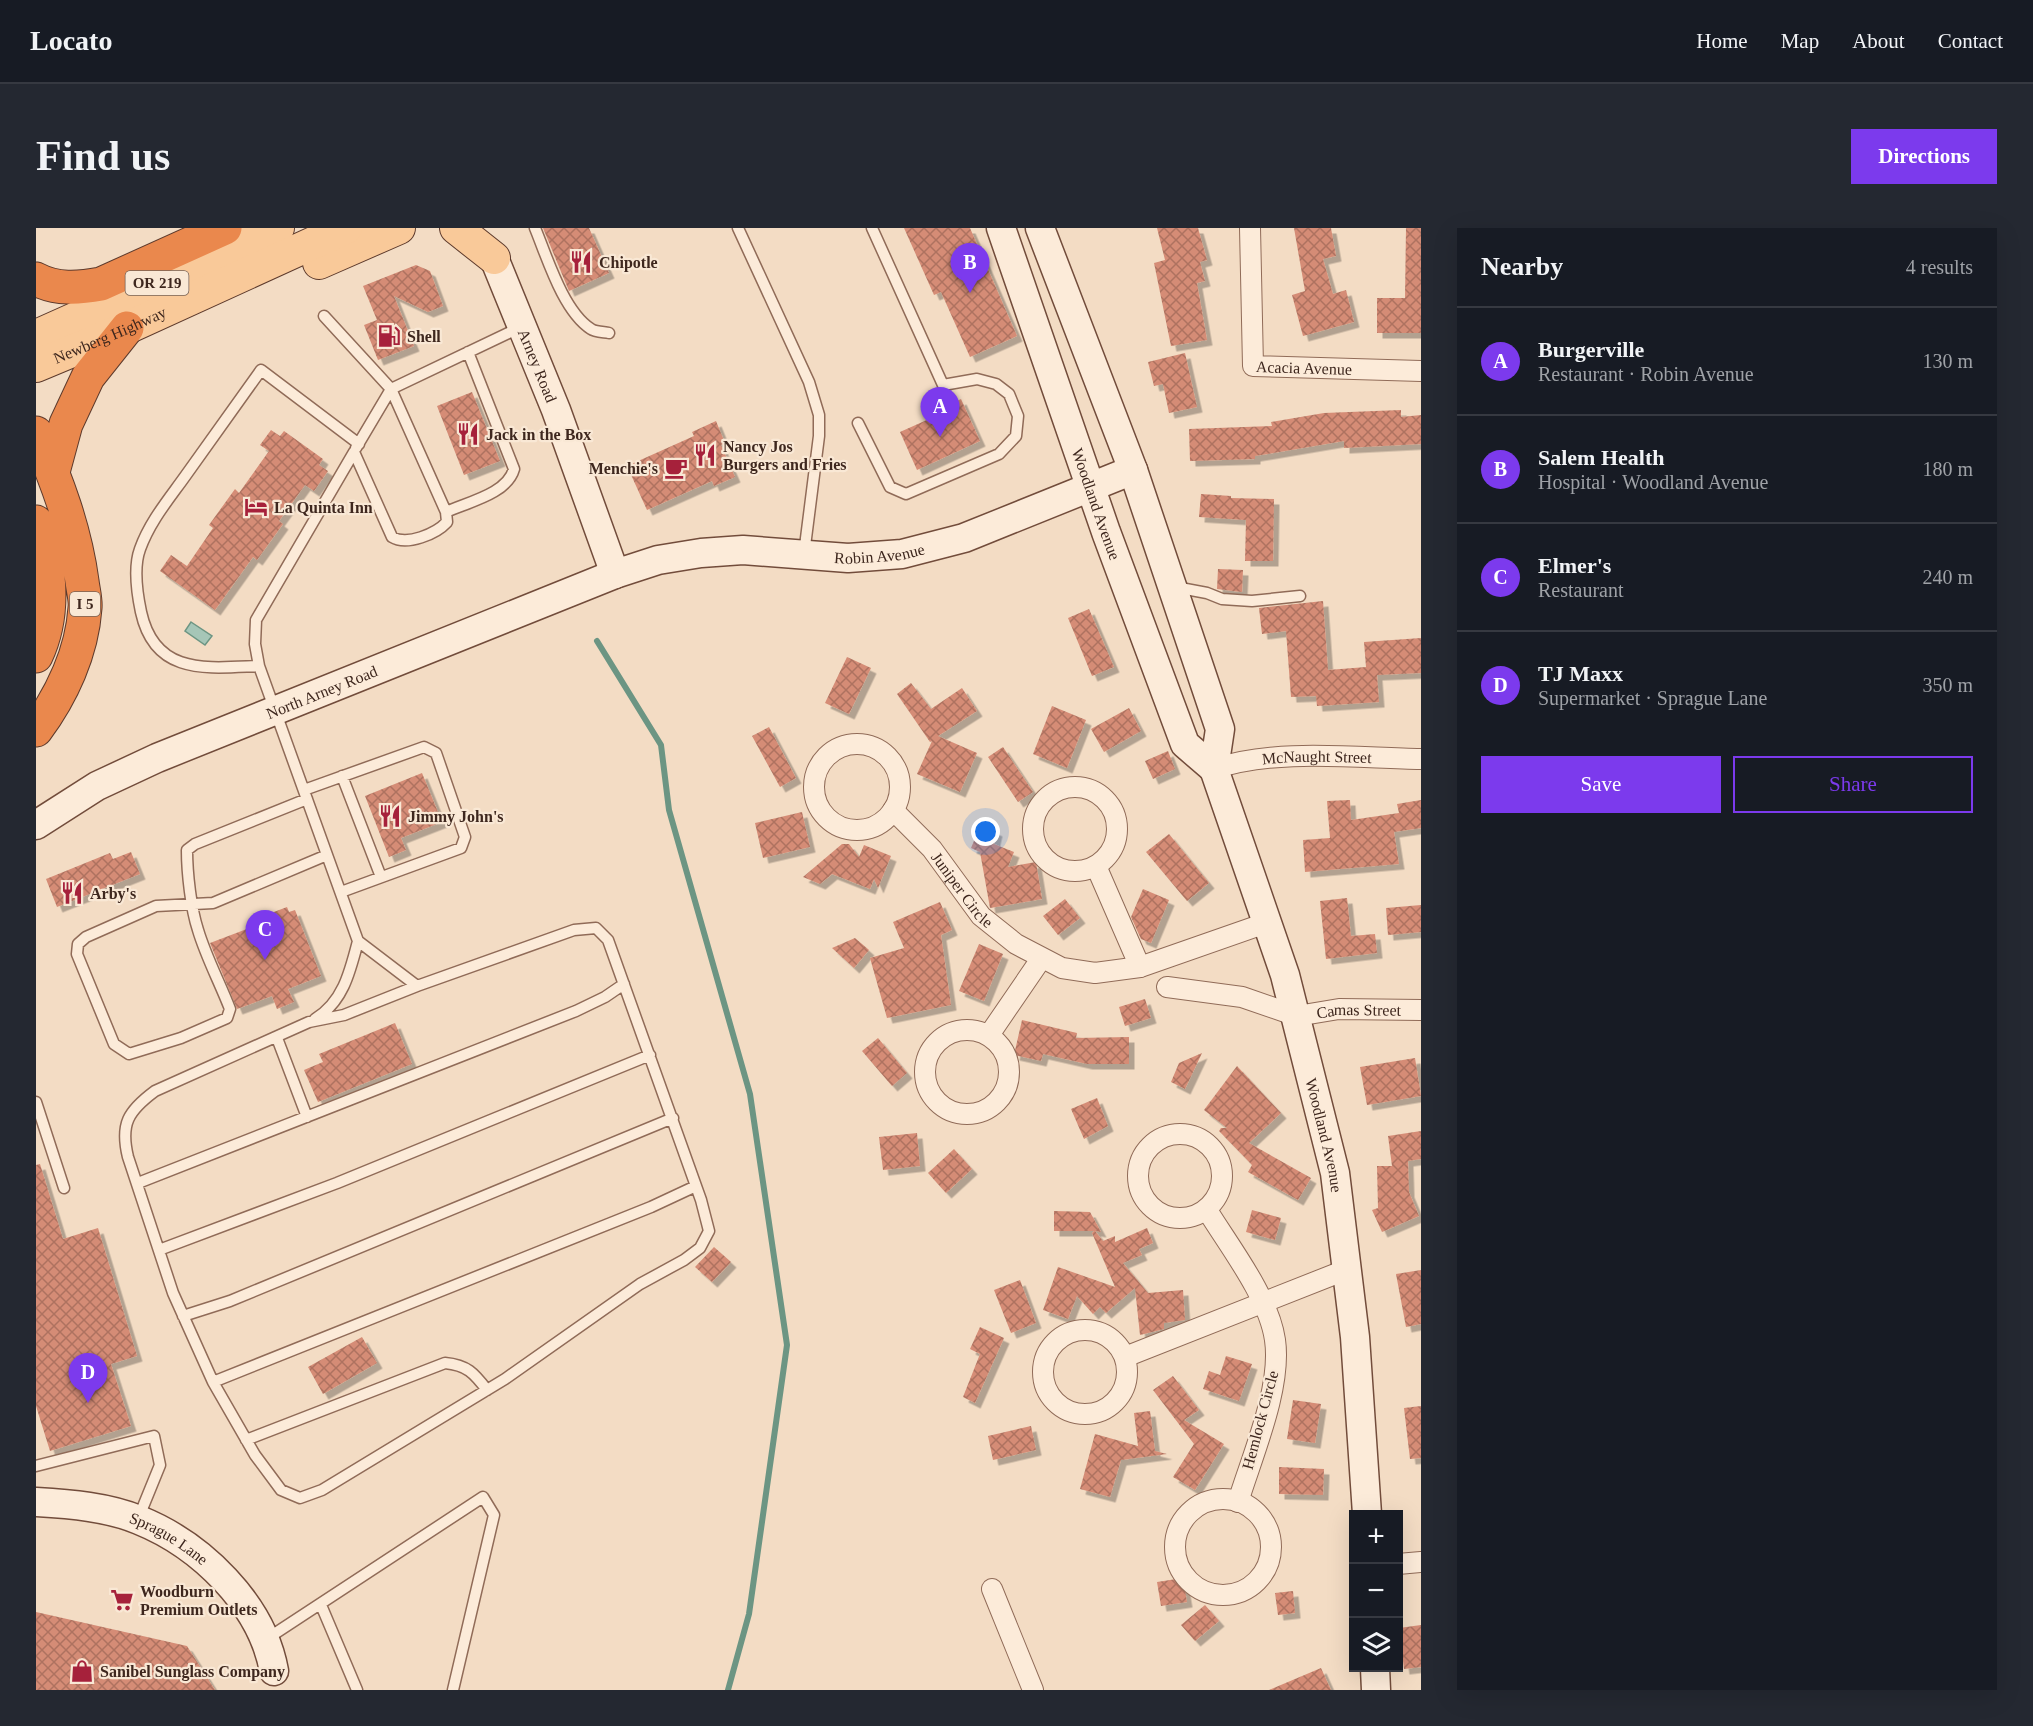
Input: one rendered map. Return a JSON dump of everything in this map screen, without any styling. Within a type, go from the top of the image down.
[{"type":"highway","points":[[36,279],[51,286],[80,288],[101,284],[225,228]]},
{"type":"highway","points":[[53,472],[66,424],[88,377],[127,328]]},
{"type":"highway","name":"I 5","points":[[36,433],[53,472],[77,543],[86,607],[75,657],[57,699],[36,730]]},
{"type":"highway","name":"I 5","points":[[36,522],[47,563],[49,591],[48,620],[36,656]]},
{"type":"main road","name":"Newberg Highway","points":[[36,336],[278,228]]},
{"type":"main road","name":"Newberg Highway","points":[[36,366],[127,328],[346,228]]},
{"type":"main road","points":[[199,295],[323,262],[399,228]]},
{"type":"main road","points":[[456,228],[493,243]]},
{"type":"street","name":"Woodland Avenue","points":[[1001,228],[1185,744],[1214,769]]},
{"type":"street","name":"Woodland Avenue","points":[[1040,228],[1133,470],[1220,729],[1214,769],[1269,922],[1297,1016],[1335,1173],[1348,1269],[1367,1510]]},
{"type":"street","name":"Acacia Avenue","points":[[1250,228],[1253,366],[1421,371]]},
{"type":"street","name":"Arney Road","points":[[493,243],[521,327],[556,410],[615,574]]},
{"type":"street","name":"Robin Avenue","points":[[615,574],[658,560],[700,553],[743,550],[856,557],[902,554],[927,549],[964,538],[1133,470]]},
{"type":"street","name":"North Arney Road","points":[[36,825],[97,786],[157,758],[615,574]]},
{"type":"street","points":[[854,744],[878,750],[890,759],[897,773],[899,795],[893,810],[883,821],[867,829],[850,830],[835,825],[822,813],[816,802],[813,785],[818,769],[826,757],[838,748],[854,744]]},
{"type":"street","name":"McNaught Street","points":[[1214,769],[1235,762],[1267,758],[1421,759]]},
{"type":"street","points":[[1072,786],[1096,792],[1108,801],[1115,814],[1117,837],[1113,849],[1096,866],[1081,871],[1068,871],[1053,866],[1040,854],[1034,843],[1032,827],[1036,810],[1044,798],[1056,790],[1072,786]]},
{"type":"street","name":"Juniper Circle","points":[[893,810],[932,849],[981,916],[1000,933],[1041,959],[1062,968],[1095,973],[1140,967],[1269,922]]},
{"type":"street","points":[[1096,866],[1140,967]]},
{"type":"street","points":[[989,1035],[1041,959]]},
{"type":"street","points":[[1167,987],[1242,997],[1297,1016]]},
{"type":"street","name":"Camas Street","points":[[1297,1016],[1338,1009],[1421,1010]]},
{"type":"street","points":[[965,1029],[989,1035],[1000,1044],[1008,1058],[1010,1080],[1005,1093],[994,1106],[977,1114],[960,1114],[946,1110],[933,1098],[927,1086],[924,1070],[928,1054],[937,1042],[948,1034],[965,1029]]},
{"type":"street","points":[[1178,1133],[1197,1137],[1213,1148],[1220,1161],[1222,1184],[1218,1196],[1207,1209],[1190,1218],[1173,1218],[1159,1213],[1145,1201],[1137,1174],[1141,1158],[1161,1137],[1178,1133]]},
{"type":"street","name":"Hemlock Circle","points":[[1207,1209],[1263,1303],[1275,1340],[1275,1364],[1269,1398],[1238,1502]]},
{"type":"street","points":[[1125,1357],[1348,1269]]},
{"type":"street","points":[[1082,1329],[1102,1333],[1118,1344],[1125,1357],[1127,1380],[1122,1392],[1112,1405],[1095,1413],[1078,1414],[1063,1409],[1050,1397],[1044,1386],[1042,1370],[1046,1353],[1054,1342],[1066,1333],[1082,1329]]},
{"type":"street","points":[[1219,1499],[1238,1502],[1252,1509],[1263,1521],[1270,1536],[1271,1550],[1268,1566],[1254,1584],[1230,1595],[1201,1591],[1183,1575],[1174,1555],[1178,1530],[1194,1509],[1219,1499]]},
{"type":"street","name":"Sprague Lane","points":[[36,1502],[110,1511],[164,1532],[193,1552],[223,1578],[250,1612],[265,1641],[273,1676]]},
{"type":"street","points":[[1403,1564],[1421,1562]]},
{"type":"street","points":[[992,1589],[1033,1690]]},
{"type":"street","points":[[1375,1672],[1376,1690]]},
{"type":"lane","points":[[535,228],[564,296],[574,311],[591,330],[609,333]]},
{"type":"lane","points":[[738,228],[809,382],[819,415],[819,436],[804,554]]},
{"type":"lane","points":[[858,423],[890,487],[906,494],[999,454],[1016,436],[1018,416],[1009,394],[996,384],[977,379],[943,385],[872,228]]},
{"type":"lane","points":[[259,666],[209,668],[182,665],[160,651],[145,629],[136,587],[139,551],[153,521],[261,370],[356,448],[392,537],[407,541],[441,529],[447,522],[446,512],[391,389],[324,316]]},
{"type":"lane","points":[[417,986],[358,941],[259,666],[255,644],[256,620],[391,389],[521,327]]},
{"type":"lane","points":[[446,512],[500,488],[511,479],[514,469],[468,352]]},
{"type":"lane","points":[[1172,587],[1207,593],[1222,599],[1252,601],[1300,596]]},
{"type":"lane","points":[[327,855],[213,903],[194,904],[156,906],[86,938],[78,944],[77,954],[114,1044],[129,1054],[156,1047],[219,1022],[226,1018],[230,1009],[197,929],[194,904],[187,850],[195,844],[306,795],[342,776],[424,747],[436,753],[465,837],[461,848],[340,892]]},
{"type":"lane","points":[[342,776],[381,877]]},
{"type":"lane","points":[[309,1022],[344,1016],[417,986],[574,930],[596,928],[608,940],[673,1118],[709,1231],[700,1248],[684,1260],[640,1284],[487,1390],[322,1490],[300,1498],[281,1490],[246,1440],[213,1382],[183,1316],[123,1137],[125,1122],[142,1101],[180,1078],[277,1038],[329,1010],[337,1001],[352,967],[358,941]]},
{"type":"lane","points":[[138,1183],[576,1011],[605,997],[624,984]]},
{"type":"lane","points":[[277,1038],[307,1117]]},
{"type":"lane","points":[[159,1250],[337,1183],[650,1055]]},
{"type":"lane","points":[[36,1102],[64,1188]]},
{"type":"lane","points":[[183,1316],[230,1301],[673,1118]]},
{"type":"lane","points":[[213,1382],[651,1207],[696,1186]]},
{"type":"lane","points":[[246,1440],[445,1363],[462,1364],[473,1371],[487,1390]]},
{"type":"lane","points":[[36,1466],[154,1436],[160,1465],[138,1520]]},
{"type":"lane","points":[[265,1641],[483,1497],[494,1515],[453,1690]]},
{"type":"lane","points":[[321,1605],[357,1690]]},
{"type":"shaded area","points":[[191,622],[212,636],[205,645],[185,631]]},
{"type":"building","points":[[543,228],[589,228],[609,273],[569,291]]},
{"type":"building","points":[[904,228],[970,228],[1017,336],[970,357],[941,292],[934,295]]},
{"type":"building","points":[[1157,228],[1198,228],[1207,260],[1200,262],[1205,281],[1197,283],[1207,340],[1171,346],[1154,263],[1165,260]]},
{"type":"building","points":[[1294,228],[1331,228],[1336,256],[1323,259],[1333,294],[1346,290],[1354,322],[1303,336],[1292,295],[1305,291]]},
{"type":"building","points":[[1406,228],[1421,228],[1421,333],[1377,333],[1377,298],[1405,298]]},
{"type":"building","points":[[416,265],[430,271],[443,306],[428,312],[394,296],[414,346],[378,360],[364,325],[377,320],[363,286]]},
{"type":"building","points":[[1185,353],[1197,407],[1169,413],[1163,384],[1154,386],[1148,362]]},
{"type":"building","name":"Jack in the Box","points":[[472,392],[500,461],[464,475],[437,406]]},
{"type":"building","points":[[961,399],[980,441],[917,470],[900,432],[929,419],[927,415]]},
{"type":"building","points":[[1401,410],[1401,417],[1421,415],[1421,444],[1344,448],[1344,441],[1255,456],[1255,459],[1190,461],[1189,429],[1272,426],[1271,422],[1324,413]]},
{"type":"building","points":[[716,421],[725,443],[721,445],[735,477],[714,486],[712,481],[647,510],[627,466],[694,436],[692,432]]},
{"type":"building","name":"La Quinta Inn","points":[[271,430],[280,436],[284,431],[323,459],[319,465],[328,471],[314,491],[305,485],[279,521],[283,524],[257,560],[253,557],[215,610],[160,571],[171,555],[187,566],[213,528],[209,525],[235,489],[239,493],[269,451],[260,445]]},
{"type":"building","points":[[1201,494],[1231,496],[1231,498],[1274,499],[1273,561],[1245,561],[1246,520],[1199,517]]},
{"type":"building","points":[[1218,569],[1243,570],[1242,592],[1217,589]]},
{"type":"building","points":[[1323,601],[1328,670],[1366,667],[1364,642],[1421,638],[1421,673],[1377,675],[1379,702],[1317,706],[1316,696],[1291,697],[1286,631],[1262,634],[1259,608]]},
{"type":"building","points":[[1089,609],[1114,667],[1092,676],[1068,618]]},
{"type":"building","points":[[847,657],[871,668],[849,714],[825,703]]},
{"type":"building","points":[[911,683],[931,709],[962,688],[977,711],[938,736],[977,753],[960,792],[917,774],[932,741],[930,742],[897,694]]},
{"type":"building","points":[[1052,706],[1086,720],[1067,768],[1033,754]]},
{"type":"building","points":[[1129,708],[1141,731],[1104,752],[1091,729]]},
{"type":"building","points":[[769,727],[796,778],[780,787],[752,736]]},
{"type":"building","points":[[1003,747],[1033,792],[1018,802],[988,757]]},
{"type":"building","points":[[1168,751],[1175,769],[1153,779],[1145,761]]},
{"type":"building","points":[[422,773],[442,822],[401,838],[406,850],[389,857],[365,796]]},
{"type":"building","points":[[1350,800],[1351,820],[1399,813],[1397,804],[1421,800],[1421,828],[1394,832],[1399,864],[1305,872],[1303,840],[1330,838],[1327,801]]},
{"type":"building","points":[[802,812],[810,847],[763,858],[755,823]]},
{"type":"building","points":[[981,824],[997,831],[994,844],[1014,852],[1008,867],[1036,862],[1042,899],[990,908],[980,852],[971,848]]},
{"type":"building","points":[[1169,834],[1209,883],[1187,901],[1146,852]]},
{"type":"building","points":[[842,844],[849,844],[859,857],[864,845],[891,856],[878,888],[874,879],[870,889],[832,874],[820,884],[803,877]]},
{"type":"building","name":"Arby's","points":[[131,852],[140,874],[57,907],[46,879],[110,853],[113,859]]},
{"type":"building","points":[[1143,889],[1169,900],[1151,943],[1141,939],[1131,917]]},
{"type":"building","points":[[1347,898],[1351,936],[1375,934],[1377,953],[1326,959],[1320,901]]},
{"type":"building","points":[[1065,899],[1080,918],[1058,935],[1043,916]]},
{"type":"building","points":[[940,902],[952,930],[941,935],[951,1005],[887,1018],[870,958],[904,948],[893,922]]},
{"type":"building","points":[[1421,905],[1421,932],[1388,935],[1386,908]]},
{"type":"building","points":[[287,907],[289,912],[295,910],[321,976],[288,989],[294,1002],[277,1009],[272,996],[237,1009],[210,943],[268,921],[266,915]]},
{"type":"building","points":[[855,938],[869,950],[854,968],[832,948]]},
{"type":"building","points":[[979,944],[1003,954],[984,1001],[959,991]]},
{"type":"building","points":[[1145,999],[1151,1018],[1125,1026],[1119,1007]]},
{"type":"building","points":[[1022,1020],[1077,1033],[1076,1038],[1129,1037],[1129,1064],[1087,1064],[1043,1054],[1041,1061],[1014,1055]]},
{"type":"building","points":[[395,1023],[412,1064],[318,1102],[304,1070],[323,1062],[319,1054]]},
{"type":"building","points":[[878,1038],[907,1073],[892,1086],[862,1051]]},
{"type":"building","points":[[1202,1053],[1185,1089],[1171,1082],[1179,1063]]},
{"type":"building","points":[[1415,1058],[1421,1096],[1367,1105],[1360,1067]]},
{"type":"building","points":[[1237,1066],[1281,1113],[1249,1143],[1311,1178],[1298,1200],[1248,1172],[1252,1165],[1219,1131],[1221,1128],[1227,1128],[1204,1110]]},
{"type":"building","points":[[1097,1098],[1108,1126],[1084,1139],[1071,1109]]},
{"type":"building","points":[[1421,1131],[1421,1159],[1408,1161],[1409,1192],[1419,1216],[1382,1232],[1372,1210],[1378,1208],[1377,1166],[1392,1166],[1388,1136]]},
{"type":"building","points":[[917,1133],[920,1166],[883,1170],[879,1137]]},
{"type":"building","points":[[954,1149],[972,1169],[946,1193],[928,1173]]},
{"type":"building","points":[[40,1164],[63,1239],[98,1228],[137,1356],[111,1364],[131,1426],[50,1451],[36,1406],[36,1165]]},
{"type":"building","points":[[1252,1210],[1281,1218],[1275,1240],[1246,1232]]},
{"type":"building","points":[[1054,1211],[1090,1212],[1101,1232],[1095,1231],[1103,1241],[1115,1236],[1115,1242],[1147,1228],[1153,1243],[1139,1249],[1142,1255],[1123,1263],[1148,1293],[1183,1290],[1185,1320],[1164,1323],[1164,1329],[1140,1335],[1135,1288],[1106,1313],[1100,1307],[1093,1314],[1077,1296],[1068,1319],[1043,1310],[1058,1267],[1115,1287],[1092,1233],[1094,1231],[1054,1231]]},
{"type":"building","points":[[714,1247],[731,1262],[712,1282],[695,1267]]},
{"type":"building","points":[[1421,1270],[1421,1324],[1406,1327],[1396,1274]]},
{"type":"building","points":[[1020,1280],[1036,1323],[1011,1333],[994,1290]]},
{"type":"building","points":[[980,1327],[1004,1338],[975,1403],[963,1397],[980,1354],[970,1349]]},
{"type":"building","points":[[362,1337],[377,1363],[323,1394],[308,1367]]},
{"type":"building","points":[[1226,1356],[1252,1364],[1239,1401],[1203,1389],[1209,1371],[1220,1375]]},
{"type":"building","points":[[1173,1376],[1199,1410],[1184,1420],[1224,1444],[1195,1490],[1173,1477],[1194,1444],[1153,1390]]},
{"type":"building","points":[[1293,1400],[1321,1404],[1315,1443],[1287,1439]]},
{"type":"building","points":[[1421,1406],[1421,1458],[1410,1459],[1404,1408]]},
{"type":"building","points":[[1150,1411],[1155,1451],[1167,1454],[1121,1460],[1110,1497],[1080,1489],[1095,1434],[1138,1446],[1134,1413]]},
{"type":"building","points":[[1031,1426],[1036,1450],[993,1460],[988,1436]]},
{"type":"building","points":[[1279,1467],[1324,1469],[1323,1495],[1279,1494]]},
{"type":"building","points":[[1183,1578],[1187,1602],[1161,1606],[1157,1582]]},
{"type":"building","points":[[1293,1591],[1295,1613],[1278,1615],[1275,1593]]},
{"type":"building","points":[[1205,1605],[1219,1621],[1195,1641],[1181,1625]]},
{"type":"building","points":[[36,1612],[187,1646],[215,1690],[36,1690]]},
{"type":"building","points":[[1421,1625],[1421,1667],[1404,1669],[1403,1627]]},
{"type":"building","points":[[1321,1668],[1331,1690],[1269,1690]]},
{"type":"waterway","points":[[597,641],[661,745],[669,810],[750,1094],[787,1345],[749,1614],[728,1690]]},
{"type":"place","name":"Chipotle","points":[[581,262]]},
{"type":"place","name":"Salem Health","points":[[970,293]]},
{"type":"place","name":"Shell","points":[[389,336]]},
{"type":"place","name":"Jack in the Box","points":[[468,434]]},
{"type":"place","name":"Burgerville","points":[[940,437]]},
{"type":"place","name":"Nancy Jos Burgers and Fries","points":[[705,455]]},
{"type":"place","name":"Menchie's","points":[[676,468]]},
{"type":"place","name":"La Quinta Inn","points":[[256,507]]},
{"type":"place","name":"Jimmy John's","points":[[390,816]]},
{"type":"place","name":"Arby's","points":[[72,893]]},
{"type":"place","name":"Elmer's","points":[[265,960]]},
{"type":"place","name":"TJ Maxx","points":[[88,1403]]},
{"type":"place","name":"Woodburn Premium Outlets","points":[[122,1600]]},
{"type":"place","name":"Sanibel Sunglass Company","points":[[82,1671]]}]
